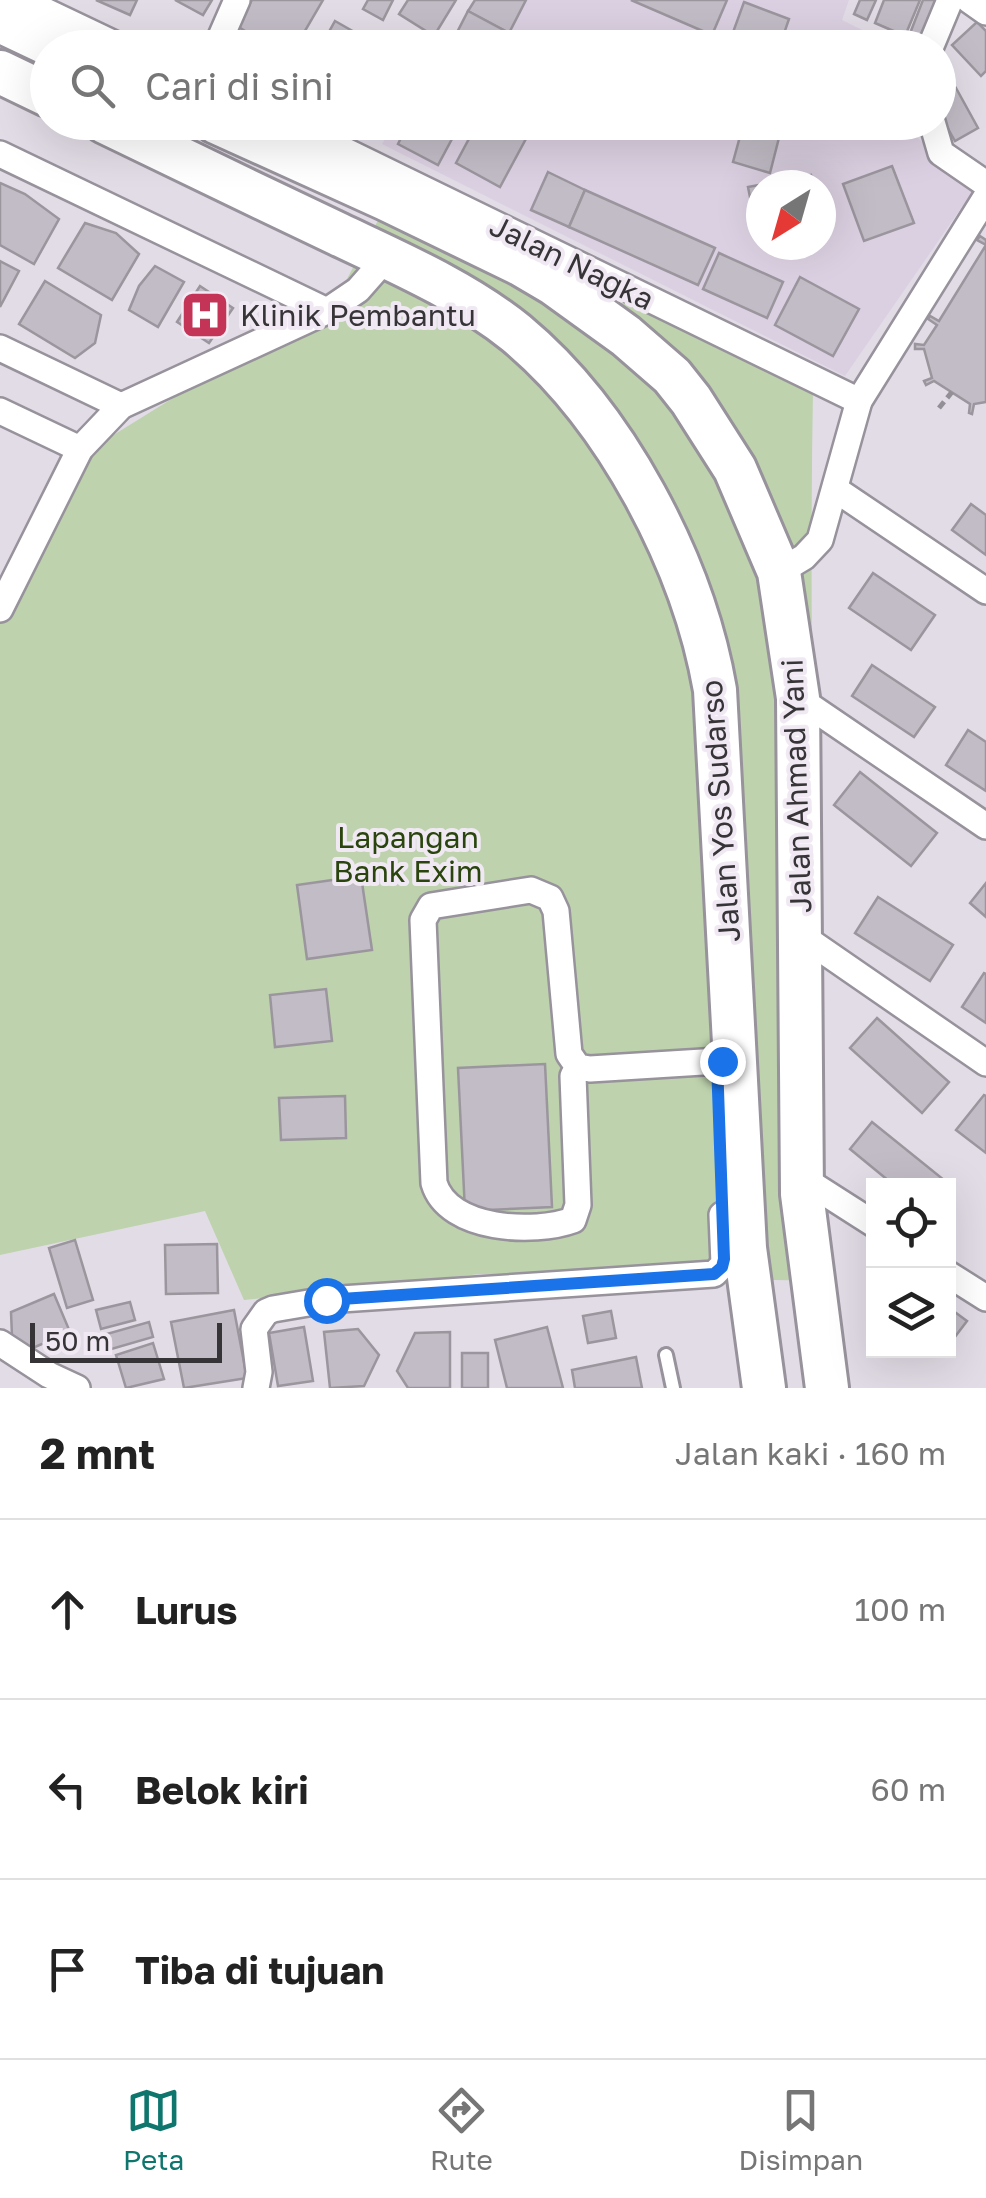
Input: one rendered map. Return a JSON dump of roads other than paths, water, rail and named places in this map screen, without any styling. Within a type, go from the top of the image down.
[{"type":"highway","points":[[0,20],[48,19]]},
{"type":"highway","points":[[0,72],[30,86]]},
{"type":"highway","name":"Jalan Yos Sudarso","points":[[142,140],[386,257],[513,331],[548,362],[608,437],[662,530],[684,578],[705,641],[715,690],[726,1060],[764,1388]]},
{"type":"highway","name":"Jalan Ahmad Yani","points":[[255,140],[520,264],[626,336],[672,376],[700,412],[734,469],[779,572],[798,698],[802,1178],[827,1388]]},
{"type":"street","points":[[224,30],[236,0]]},
{"type":"street","points":[[938,30],[950,0]]},
{"type":"street","points":[[969,0],[986,12]]},
{"type":"street","points":[[0,9],[48,19],[76,30]]},
{"type":"street","name":"Jalan Nagka","points":[[323,140],[859,401]]},
{"type":"street","points":[[937,140],[940,152],[986,184]]},
{"type":"street","points":[[0,154],[327,310]]},
{"type":"street","points":[[779,572],[814,550],[859,401],[986,197]]},
{"type":"street","points":[[0,608],[80,450],[121,406],[327,310],[358,290],[386,257]]},
{"type":"street","points":[[0,348],[121,406]]},
{"type":"street","points":[[0,411],[80,450]]},
{"type":"street","points":[[835,489],[986,591]]},
{"type":"street","points":[[798,698],[986,826]]},
{"type":"street","points":[[531,890],[550,898],[556,911],[570,1054],[578,1067],[574,1076],[578,1205],[573,1220],[554,1227],[468,1221],[442,1201],[434,1183],[423,920],[431,906],[531,890]]},
{"type":"street","points":[[802,936],[986,1063]]},
{"type":"street","points":[[256,1388],[259,1372],[254,1329],[266,1312],[282,1306],[718,1272],[724,1259],[726,1060],[578,1067]]},
{"type":"street","points":[[802,1178],[866,1219]]},
{"type":"street","points":[[956,1279],[986,1298]]},
{"type":"street","points":[[0,1343],[77,1388]]},
{"type":"lane","points":[[666,1355],[673,1388]]},
{"type":"place","name":"Klinik Pembantu","points":[[205,315]]},
{"type":"park label","name":"Lapangan Bank Exim","points":[[408,854]]}]
